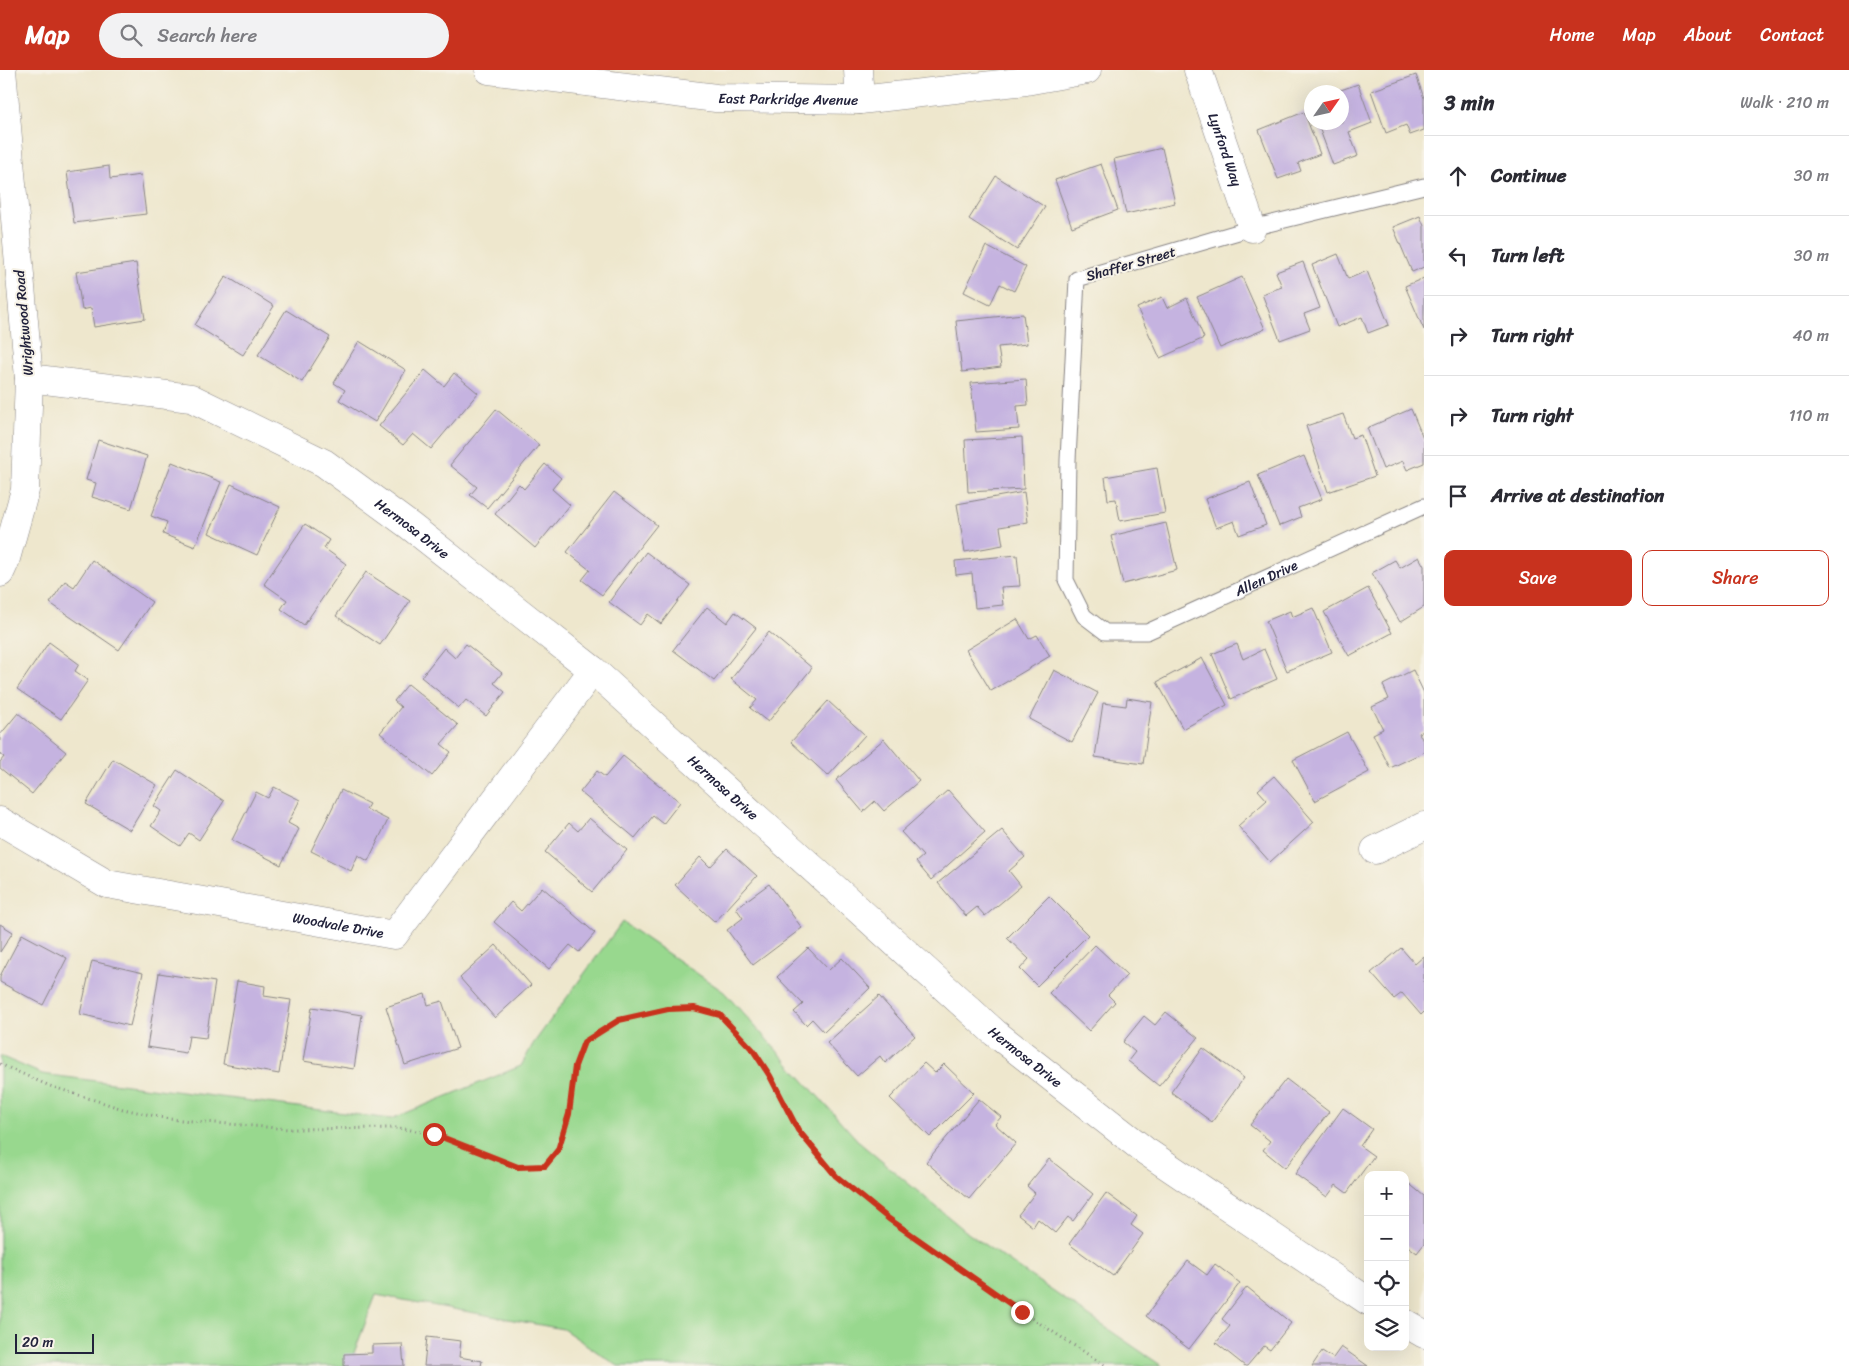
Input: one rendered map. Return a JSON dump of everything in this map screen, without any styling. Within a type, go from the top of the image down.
[{"type":"street","name":"Wrightwood Road","points":[[0,572],[5,562],[25,490],[30,378],[2,70]]},
{"type":"street","name":"East Parkridge Avenue","points":[[490,70],[716,98],[860,100],[1026,81],[1087,70]]},
{"type":"street","points":[[858,70],[860,100]]},
{"type":"street","name":"Lynford Way","points":[[1198,70],[1252,228]]},
{"type":"street","name":"Hermosa Drive","points":[[30,378],[191,398],[324,463],[410,526],[593,670],[995,1033],[1144,1150],[1364,1298]]},
{"type":"street","name":"Woodvale Drive","points":[[0,821],[107,884],[394,935],[593,670]]},
{"type":"street","points":[[1375,850],[1424,826]]},
{"type":"street","points":[[1409,1325],[1424,1334]]},
{"type":"lane","name":"Shaffer Street","points":[[1105,632],[1084,616],[1066,580],[1068,460],[1077,279],[1252,228],[1424,186]]},
{"type":"lane","name":"Allen Drive","points":[[1105,632],[1147,632],[1424,506]]},
{"type":"path","points":[[0,1064],[50,1086],[123,1109],[169,1119],[289,1129],[400,1128],[434,1134],[518,1167],[545,1166],[558,1150],[566,1123],[575,1066],[584,1042],[619,1020],[668,1009],[694,1008],[720,1015],[753,1050],[770,1076],[798,1130],[836,1176],[897,1224],[1022,1312],[1106,1366]]},
{"type":"green space","points":[[622,922],[724,992],[861,1144],[969,1234],[1162,1366],[618,1366],[563,1329],[376,1295],[349,1366],[0,1366],[0,1056],[42,1074],[391,1119],[521,1066],[533,1044]]},
{"type":"building","points":[[1416,75],[1424,98],[1424,130],[1410,135],[1406,125],[1386,133],[1371,91]]},
{"type":"building","points":[[1358,84],[1372,123],[1349,132],[1358,156],[1333,165],[1320,130],[1349,130],[1349,87]]},
{"type":"building","points":[[1304,112],[1304,130],[1311,130],[1320,154],[1298,163],[1301,171],[1278,179],[1259,130]]},
{"type":"building","points":[[1162,148],[1175,203],[1126,214],[1114,159]]},
{"type":"building","points":[[1101,164],[1118,210],[1072,227],[1055,180]]},
{"type":"building","points":[[109,166],[110,179],[141,175],[146,214],[74,223],[67,172]]},
{"type":"building","points":[[996,176],[1045,207],[1017,250],[969,219]]},
{"type":"building","points":[[1420,216],[1424,226],[1424,267],[1412,272],[1393,227]]},
{"type":"building","points":[[986,246],[1026,267],[1014,291],[1000,284],[990,305],[964,292]]},
{"type":"building","points":[[1338,254],[1348,279],[1367,271],[1389,325],[1368,333],[1362,317],[1337,327],[1312,265]]},
{"type":"building","points":[[1303,262],[1320,308],[1304,314],[1310,329],[1280,340],[1262,294],[1282,287],[1276,272]]},
{"type":"building","points":[[136,263],[145,319],[94,327],[91,308],[82,310],[76,272]]},
{"type":"building","points":[[226,276],[274,306],[243,355],[195,325]]},
{"type":"building","points":[[1242,277],[1265,329],[1220,348],[1197,297]]},
{"type":"building","points":[[1424,278],[1424,330],[1405,286]]},
{"type":"building","points":[[1162,297],[1167,308],[1187,298],[1204,338],[1160,358],[1137,308]]},
{"type":"building","points":[[286,310],[330,337],[302,382],[258,355]]},
{"type":"building","points":[[1023,314],[1027,344],[998,347],[1001,367],[962,372],[956,321]]},
{"type":"building","points":[[359,341],[406,370],[375,422],[339,400],[345,390],[334,383]]},
{"type":"building","points":[[425,370],[444,386],[454,373],[478,393],[431,449],[413,434],[403,445],[379,426]]},
{"type":"building","points":[[1026,379],[1028,405],[1017,406],[1019,429],[976,432],[971,383]]},
{"type":"building","points":[[496,409],[539,445],[487,508],[470,495],[477,487],[450,465]]},
{"type":"building","points":[[1411,409],[1424,440],[1424,463],[1407,470],[1403,461],[1383,469],[1367,428]]},
{"type":"building","points":[[1343,414],[1352,438],[1361,435],[1375,476],[1328,492],[1306,426]]},
{"type":"building","points":[[1022,437],[1024,489],[968,492],[965,440]]},
{"type":"building","points":[[98,440],[147,456],[131,509],[92,497],[96,483],[86,480]]},
{"type":"building","points":[[1304,456],[1322,499],[1298,508],[1301,517],[1279,526],[1258,475]]},
{"type":"building","points":[[172,462],[221,482],[195,547],[163,534],[167,522],[151,516]]},
{"type":"building","points":[[545,464],[561,478],[552,489],[570,505],[535,548],[495,514],[519,484],[524,489]]},
{"type":"building","points":[[1157,468],[1165,513],[1120,521],[1116,499],[1108,500],[1105,477]]},
{"type":"building","points":[[1250,482],[1266,525],[1239,535],[1234,521],[1216,528],[1205,499]]},
{"type":"building","points":[[231,484],[280,507],[257,555],[209,533]]},
{"type":"building","points":[[614,492],[657,525],[602,595],[582,580],[590,570],[567,552]]},
{"type":"building","points":[[1024,492],[1028,522],[1000,527],[1003,545],[965,552],[957,504]]},
{"type":"building","points":[[1166,523],[1177,570],[1123,584],[1111,536]]},
{"type":"building","points":[[305,524],[329,540],[324,548],[346,564],[304,625],[281,609],[287,600],[264,584]]},
{"type":"building","points":[[646,552],[690,585],[661,624],[648,614],[640,625],[609,602]]},
{"type":"building","points":[[1017,555],[1020,586],[1001,587],[1003,605],[975,608],[972,573],[956,575],[955,561]]},
{"type":"building","points":[[1419,557],[1424,566],[1424,607],[1400,622],[1372,573],[1395,560],[1400,568]]},
{"type":"building","points":[[92,560],[152,602],[119,650],[50,603],[65,581],[74,587]]},
{"type":"building","points":[[366,572],[410,601],[380,645],[336,616]]},
{"type":"building","points":[[1368,588],[1392,633],[1349,656],[1324,612]]},
{"type":"building","points":[[707,607],[727,623],[735,612],[756,628],[714,681],[673,650]]},
{"type":"building","points":[[1313,608],[1332,652],[1287,671],[1266,621],[1290,611],[1292,617]]},
{"type":"building","points":[[1017,619],[1029,639],[1037,635],[1050,656],[991,691],[966,650]]},
{"type":"building","points":[[769,632],[812,668],[768,722],[750,708],[757,700],[731,679]]},
{"type":"building","points":[[49,642],[79,664],[75,671],[88,680],[61,719],[17,689]]},
{"type":"building","points":[[466,644],[502,673],[494,683],[505,692],[486,716],[466,700],[459,708],[421,677],[444,648],[455,658]]},
{"type":"building","points":[[1237,644],[1243,659],[1264,649],[1277,679],[1231,699],[1212,654]]},
{"type":"building","points":[[1202,658],[1227,705],[1183,729],[1157,682]]},
{"type":"building","points":[[1054,670],[1098,693],[1072,742],[1029,719]]},
{"type":"building","points":[[1413,670],[1424,693],[1424,731],[1419,733],[1424,743],[1424,752],[1390,768],[1373,734],[1383,729],[1372,707],[1389,699],[1383,685]]},
{"type":"building","points":[[408,684],[458,725],[441,744],[451,752],[432,776],[380,733],[401,707],[394,701]]},
{"type":"building","points":[[1127,698],[1152,702],[1143,764],[1095,757],[1103,703],[1126,706]]},
{"type":"building","points":[[828,701],[865,735],[828,776],[791,742]]},
{"type":"building","points":[[18,713],[66,752],[32,794],[0,768],[0,762],[4,757],[0,754],[0,735]]},
{"type":"building","points":[[1347,732],[1369,772],[1315,801],[1293,760]]},
{"type":"building","points":[[884,739],[919,781],[884,811],[875,801],[863,812],[836,780]]},
{"type":"building","points":[[623,756],[680,802],[663,824],[653,816],[635,838],[580,792],[597,771],[605,777]]},
{"type":"building","points":[[113,759],[157,785],[130,830],[86,804]]},
{"type":"building","points":[[177,770],[224,801],[199,840],[189,833],[180,846],[151,826],[161,811],[154,806]]},
{"type":"building","points":[[1274,776],[1314,822],[1270,862],[1238,826],[1267,800],[1258,790]]},
{"type":"building","points":[[274,787],[300,800],[288,823],[299,829],[281,865],[232,840],[256,792],[268,798]]},
{"type":"building","points":[[341,790],[369,804],[366,809],[388,820],[368,861],[358,855],[351,871],[311,851]]},
{"type":"building","points":[[948,790],[985,832],[931,880],[916,862],[923,856],[901,832]]},
{"type":"building","points":[[589,818],[627,850],[592,892],[545,852],[569,823],[578,831]]},
{"type":"building","points":[[1002,830],[1025,857],[1009,871],[1021,886],[985,916],[977,907],[966,916],[938,883]]},
{"type":"building","points":[[727,849],[757,876],[715,922],[675,885],[700,857],[710,867]]},
{"type":"building","points":[[769,884],[802,928],[753,965],[727,930],[743,918],[736,908]]},
{"type":"building","points":[[542,887],[595,933],[579,952],[570,945],[549,969],[494,922],[511,902],[521,911]]},
{"type":"building","points":[[1049,896],[1088,935],[1037,986],[1020,969],[1029,959],[1007,938]]},
{"type":"building","points":[[0,924],[13,932],[0,952]]},
{"type":"building","points":[[22,934],[67,958],[43,1005],[0,982],[0,976]]},
{"type":"building","points":[[496,945],[531,985],[495,1018],[460,978]]},
{"type":"building","points":[[1095,945],[1127,975],[1108,995],[1115,1002],[1089,1031],[1049,993]]},
{"type":"building","points":[[808,948],[829,970],[842,958],[870,988],[824,1032],[812,1019],[806,1025],[794,1012],[803,1004],[777,977]]},
{"type":"building","points":[[1401,948],[1415,964],[1424,956],[1424,1012],[1421,1015],[1402,993],[1394,999],[1371,973]]},
{"type":"building","points":[[92,961],[143,973],[130,1026],[80,1014]]},
{"type":"building","points":[[159,973],[215,982],[206,1038],[189,1036],[186,1053],[147,1047]]},
{"type":"building","points":[[237,981],[265,986],[264,996],[291,1000],[279,1074],[223,1064]]},
{"type":"building","points":[[425,994],[428,1005],[442,1001],[458,1048],[405,1065],[386,1007]]},
{"type":"building","points":[[879,996],[915,1036],[885,1063],[880,1056],[857,1076],[827,1043]]},
{"type":"building","points":[[312,1007],[362,1015],[354,1069],[303,1061]]},
{"type":"building","points":[[1166,1012],[1198,1038],[1159,1086],[1128,1061],[1135,1052],[1123,1042],[1144,1016],[1155,1025]]},
{"type":"building","points":[[1203,1048],[1244,1078],[1212,1122],[1171,1092]]},
{"type":"building","points":[[924,1063],[935,1073],[944,1064],[974,1093],[930,1137],[890,1098]]},
{"type":"building","points":[[1286,1079],[1329,1112],[1285,1168],[1263,1150],[1270,1141],[1250,1125]]},
{"type":"building","points":[[979,1099],[1001,1117],[995,1124],[1016,1143],[969,1199],[926,1162]]},
{"type":"building","points":[[1343,1108],[1372,1129],[1360,1146],[1374,1156],[1347,1193],[1336,1185],[1327,1197],[1295,1174]]},
{"type":"building","points":[[1049,1159],[1093,1194],[1073,1221],[1068,1217],[1055,1233],[1038,1219],[1033,1227],[1018,1215],[1035,1193],[1027,1186]]},
{"type":"building","points":[[1409,1184],[1424,1196],[1424,1244],[1417,1253],[1409,1247]]},
{"type":"building","points":[[1106,1193],[1137,1216],[1131,1225],[1143,1234],[1113,1276],[1069,1244]]},
{"type":"building","points":[[1188,1261],[1207,1275],[1215,1264],[1240,1283],[1189,1349],[1146,1316]]},
{"type":"building","points":[[1247,1287],[1291,1323],[1270,1350],[1264,1346],[1245,1366],[1216,1343],[1230,1326],[1222,1319]]},
{"type":"building","points":[[427,1337],[461,1341],[459,1357],[482,1361],[481,1366],[424,1366]]},
{"type":"building","points":[[402,1344],[404,1366],[344,1366],[344,1354],[372,1353],[372,1345]]},
{"type":"building","points":[[1341,1347],[1368,1366],[1312,1366],[1322,1351],[1333,1358]]},
{"type":"route","points":[[434,1134],[518,1167],[545,1166],[558,1150],[569,1114],[575,1066],[584,1042],[619,1020],[668,1009],[694,1008],[720,1015],[753,1050],[770,1076],[798,1130],[836,1176],[889,1219],[1022,1312]]}]
